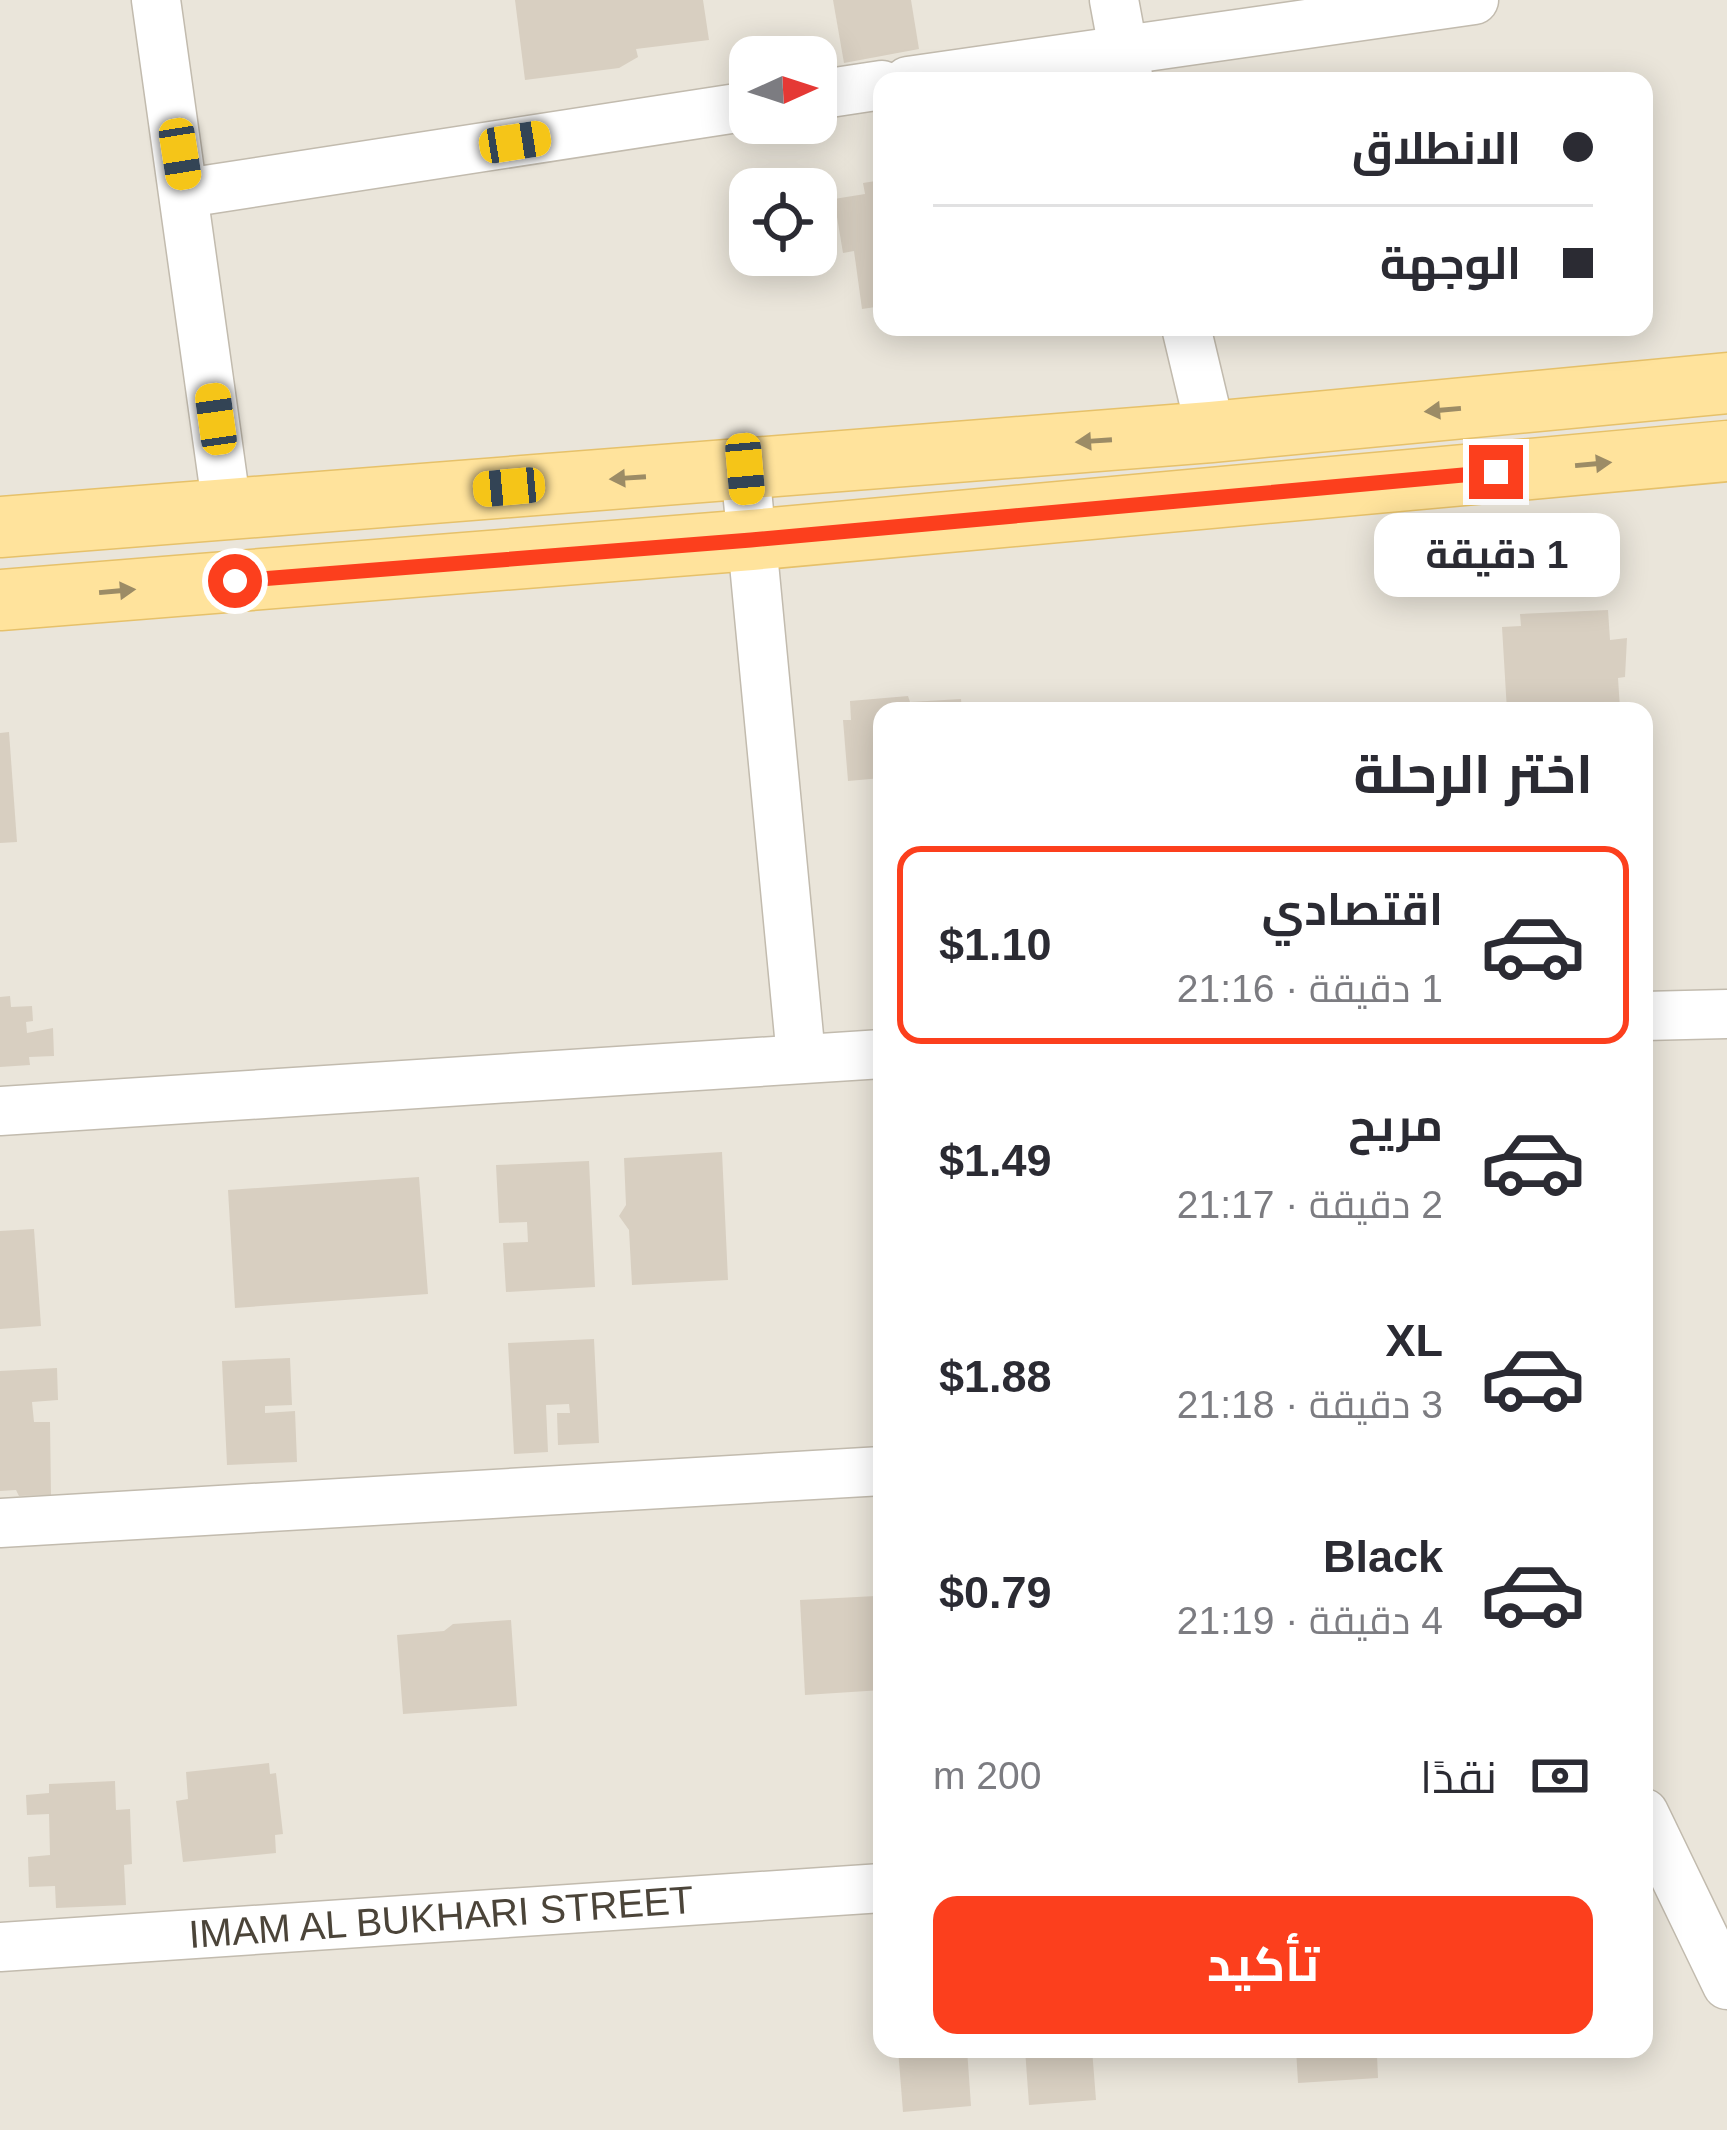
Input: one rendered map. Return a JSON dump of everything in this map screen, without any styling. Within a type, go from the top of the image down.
[{"type":"main road","points":[[0,527],[1210,432],[1727,383]]},
{"type":"main road","points":[[0,600],[751,540],[1727,452]]},
{"type":"street","points":[[156,0],[227,509]]},
{"type":"street","points":[[1114,0],[1125,64]]},
{"type":"street","points":[[1023,72],[1125,64],[1474,0]]},
{"type":"street","points":[[837,92],[873,86]]},
{"type":"street","points":[[186,193],[729,109]]},
{"type":"street","points":[[1188,336],[1210,432]]},
{"type":"street","points":[[745,469],[802,1057]]},
{"type":"street","points":[[1653,1016],[1727,1014]]},
{"type":"street","points":[[0,1111],[873,1054]]},
{"type":"street","points":[[0,1523],[873,1472]]},
{"type":"street","points":[[1653,1838],[1727,1985]]},
{"type":"street","name":"IMAM AL BUKHARI STREET","points":[[0,1947],[873,1889]]},
{"type":"shaded area","points":[[0,0],[1727,0],[1727,2130],[0,2130]]},
{"type":"building","points":[[515,0],[703,0],[709,40],[636,49],[638,57],[619,68],[525,80]]},
{"type":"building","points":[[833,0],[911,0],[919,49],[844,63]]},
{"type":"building","points":[[873,181],[873,307],[862,309],[854,251],[843,253],[837,199],[865,194],[863,183]]},
{"type":"building","points":[[1608,610],[1610,640],[1627,638],[1625,677],[1618,678],[1620,702],[1506,702],[1502,627],[1521,626],[1520,614]]},
{"type":"building","points":[[908,696],[910,702],[873,702],[873,779],[848,781],[843,720],[851,720],[850,701]]},
{"type":"building","points":[[9,732],[17,842],[0,843],[0,733]]},
{"type":"building","points":[[10,996],[11,1007],[32,1006],[33,1021],[26,1022],[27,1033],[53,1028],[54,1056],[29,1057],[30,1065],[0,1067],[0,997]]},
{"type":"building","points":[[722,1152],[728,1280],[632,1285],[629,1230],[619,1216],[626,1205],[624,1158]]},
{"type":"building","points":[[589,1161],[595,1287],[506,1292],[503,1243],[528,1242],[527,1222],[499,1223],[496,1165]]},
{"type":"building","points":[[419,1177],[428,1294],[235,1308],[228,1190]]},
{"type":"building","points":[[34,1229],[41,1326],[0,1329],[0,1231]]},
{"type":"building","points":[[594,1339],[599,1443],[558,1445],[557,1413],[570,1413],[569,1404],[546,1405],[548,1452],[514,1454],[508,1343]]},
{"type":"building","points":[[290,1358],[292,1405],[265,1406],[265,1413],[295,1411],[297,1462],[227,1465],[222,1361]]},
{"type":"building","points":[[57,1368],[58,1400],[32,1402],[34,1422],[50,1422],[51,1495],[0,1491],[0,1371]]},
{"type":"building","points":[[873,1596],[873,1691],[805,1695],[800,1600]]},
{"type":"building","points":[[511,1620],[517,1706],[403,1714],[397,1635],[444,1631],[453,1624]]},
{"type":"building","points":[[269,1763],[270,1774],[276,1773],[283,1834],[275,1835],[276,1853],[183,1862],[176,1801],[188,1799],[186,1772]]},
{"type":"building","points":[[115,1781],[116,1810],[130,1809],[132,1864],[124,1865],[126,1905],[56,1908],[55,1886],[29,1887],[28,1857],[50,1855],[49,1814],[27,1815],[26,1795],[49,1793],[49,1784]]},
{"type":"building","points":[[899,2058],[968,2058],[971,2106],[903,2112]]},
{"type":"building","points":[[1026,2058],[1093,2058],[1096,2100],[1029,2105]]},
{"type":"building","points":[[1297,2058],[1377,2058],[1378,2078],[1298,2083]]},
{"type":"route","points":[[235,581],[1496,472]]}]
